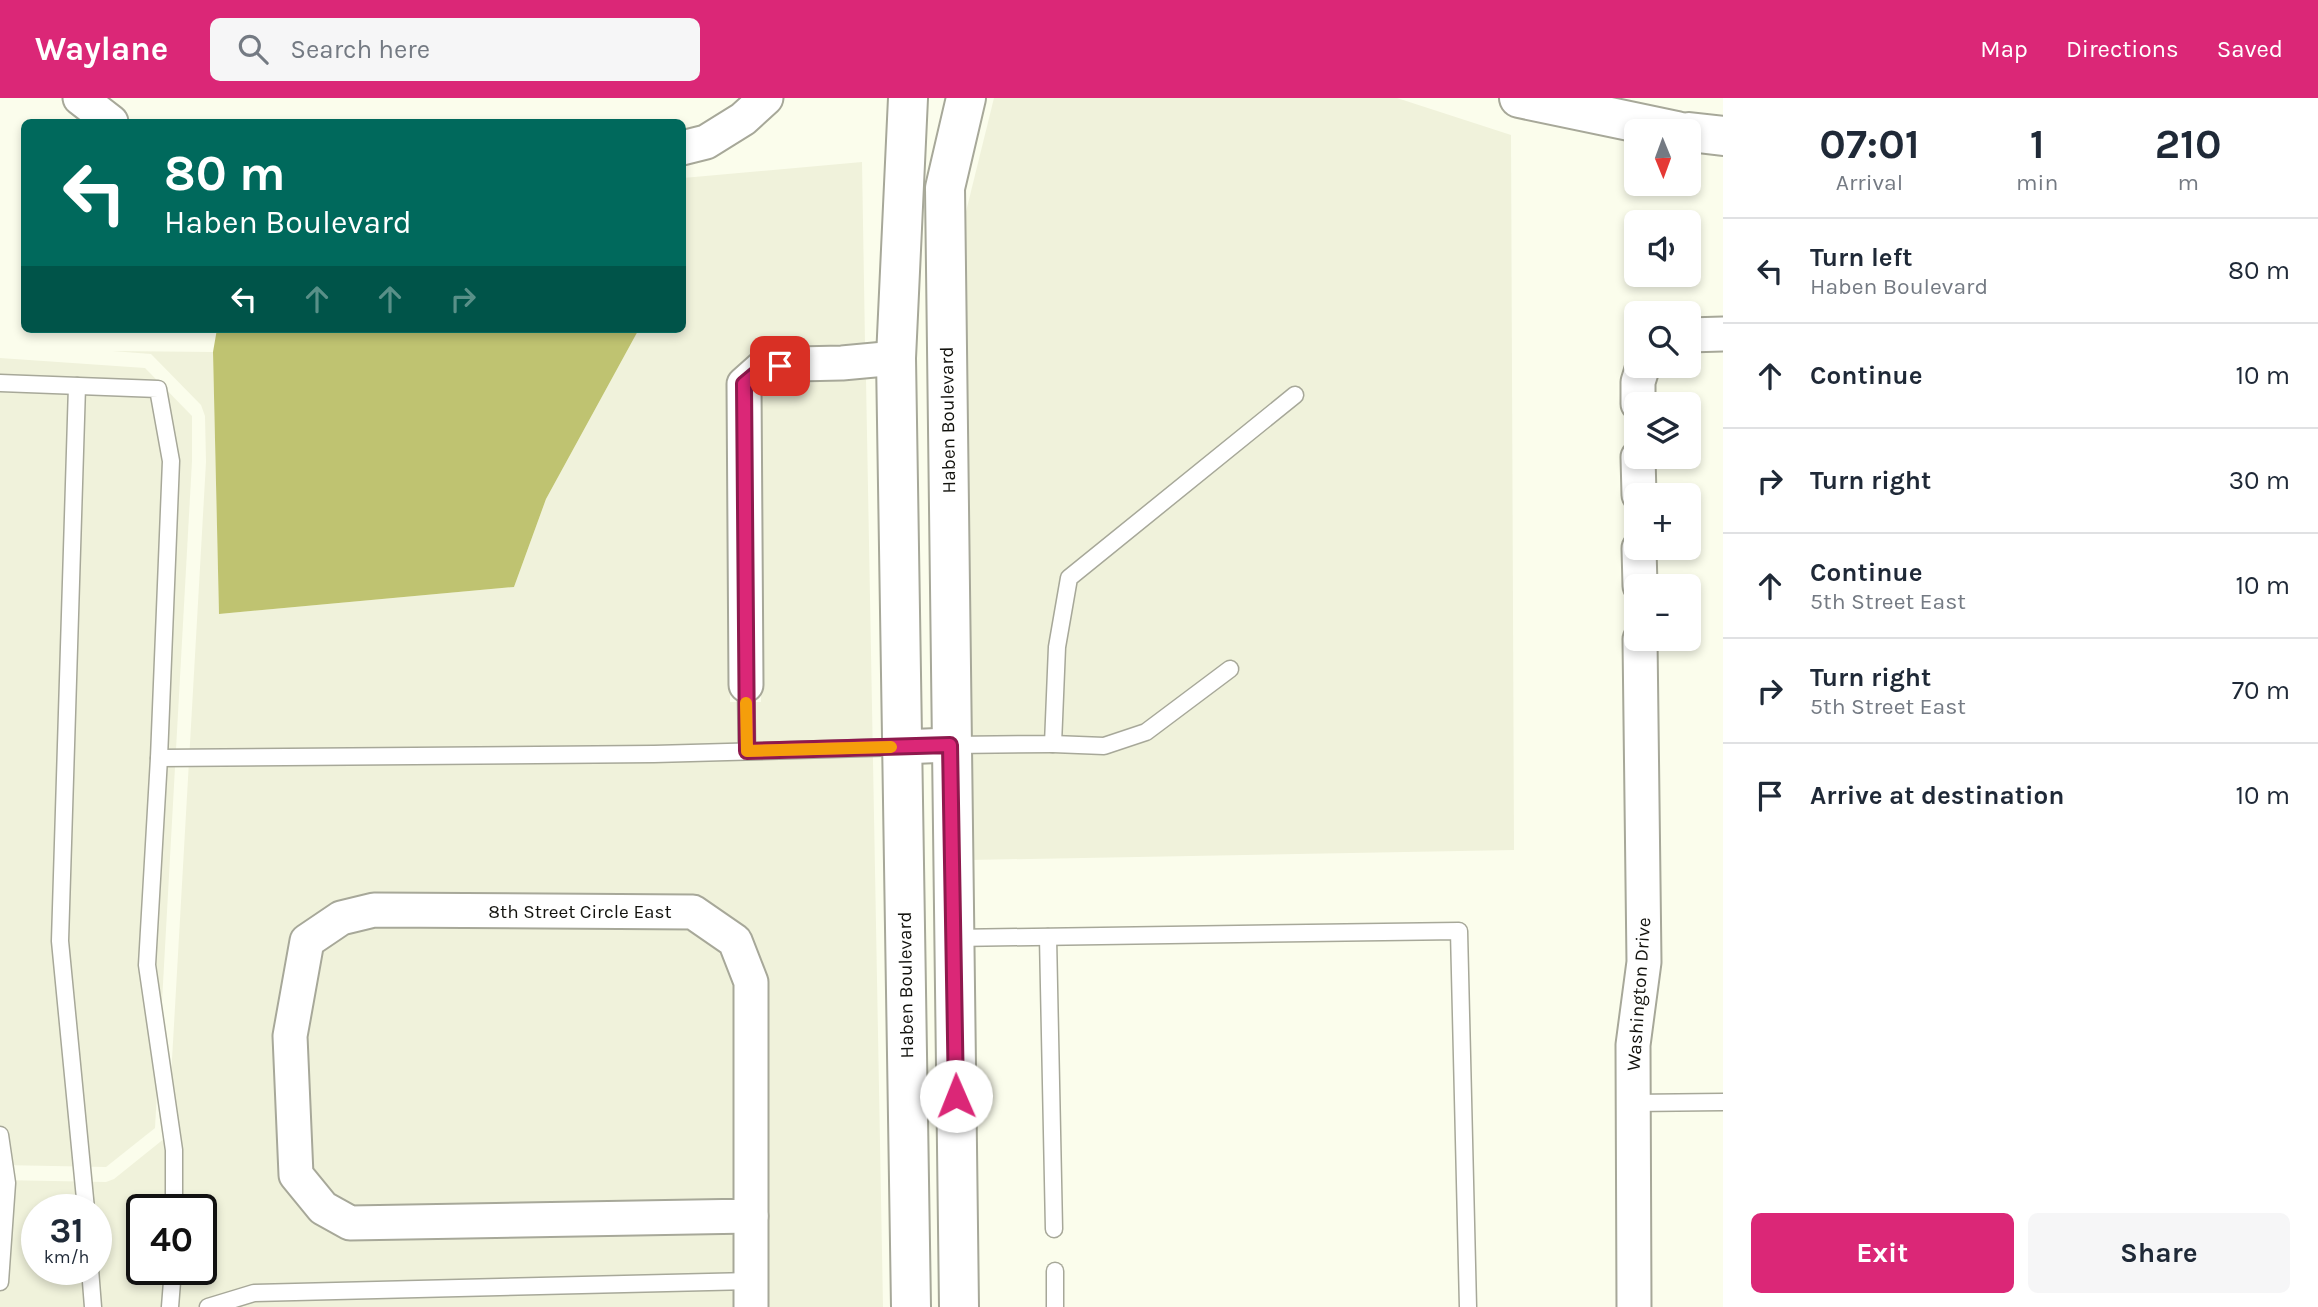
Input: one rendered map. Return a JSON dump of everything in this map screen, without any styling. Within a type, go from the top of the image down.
[{"type":"street","points":[[80,98],[107,119]]},
{"type":"street","points":[[686,147],[706,142],[743,119],[766,98]]},
{"type":"street","name":"Haben Boulevard","points":[[908,98],[896,358],[911,1307]]},
{"type":"street","name":"Haben Boulevard","points":[[958,1307],[945,188],[966,98]]},
{"type":"street","points":[[1519,98],[1624,120]]},
{"type":"street","points":[[1701,133],[1723,136]]},
{"type":"street","points":[[1701,335],[1723,334]]},
{"type":"street","points":[[746,685],[744,384],[762,369],[797,364],[896,358]]},
{"type":"street","name":"Washington Drive","points":[[1634,1307],[1633,1045],[1644,962],[1640,651]]},
{"type":"street","points":[[901,747],[950,745]]},
{"type":"street","name":"8th Street Circle East","points":[[751,1216],[350,1223],[323,1209],[296,1175],[290,1036],[307,941],[341,918],[374,910],[692,912],[735,942],[751,982],[751,1216],[751,1294]]},
{"type":"lane","points":[[0,383],[158,389],[171,461],[159,758],[147,965],[174,1150],[174,1194]]},
{"type":"lane","points":[[77,386],[60,941],[85,1194]]},
{"type":"lane","points":[[1053,744],[1057,647],[1069,578],[1295,395]]},
{"type":"lane","points":[[950,745],[1104,746],[1146,732],[1230,669]]},
{"type":"lane","points":[[746,685],[747,751]]},
{"type":"lane","points":[[159,758],[901,747]]},
{"type":"lane","points":[[953,938],[1459,931],[1468,1307]]},
{"type":"lane","points":[[1048,937],[1054,1229]]},
{"type":"lane","points":[[1632,1104],[1723,1102]]},
{"type":"lane","points":[[0,1135],[7,1183],[0,1282]]},
{"type":"lane","points":[[1055,1271],[1055,1307]]},
{"type":"lane","points":[[91,1285],[93,1307]]},
{"type":"lane","points":[[170,1307],[172,1285]]},
{"type":"lane","points":[[208,1307],[254,1293],[751,1294]]},
{"type":"shaded area","points":[[994,98],[1397,98],[1511,135],[1514,850],[970,860],[960,236]]},
{"type":"shaded area","points":[[862,162],[865,343],[761,351],[735,369],[729,383],[730,702],[761,702],[759,392],[769,385],[866,379],[883,1307],[766,1307],[743,926],[701,897],[693,895],[371,893],[332,904],[299,926],[292,938],[284,1186],[311,1220],[350,1240],[736,1233],[735,1307],[0,1307],[0,1180],[106,1182],[114,1179],[165,1138],[168,1130],[206,462],[205,416],[201,405],[151,354],[112,351],[213,352],[219,614],[514,587],[546,499],[637,333],[686,333],[686,178]]},
{"type":"shaded area","points":[[0,358],[145,368],[192,416],[192,461],[155,1128],[106,1167],[0,1165]]},
{"type":"shaded area","points":[[376,927],[688,929],[722,953],[735,986],[735,1199],[353,1205],[332,1194],[311,1168],[305,1037],[321,952],[347,934]]},
{"type":"green space","points":[[216,333],[637,333],[546,499],[514,587],[219,614],[213,352]]},
{"type":"slow traffic","points":[[746,703],[747,751],[891,747]]},
{"type":"route","points":[[780,366],[762,369],[744,384],[747,751],[950,745],[956,1096]]}]
